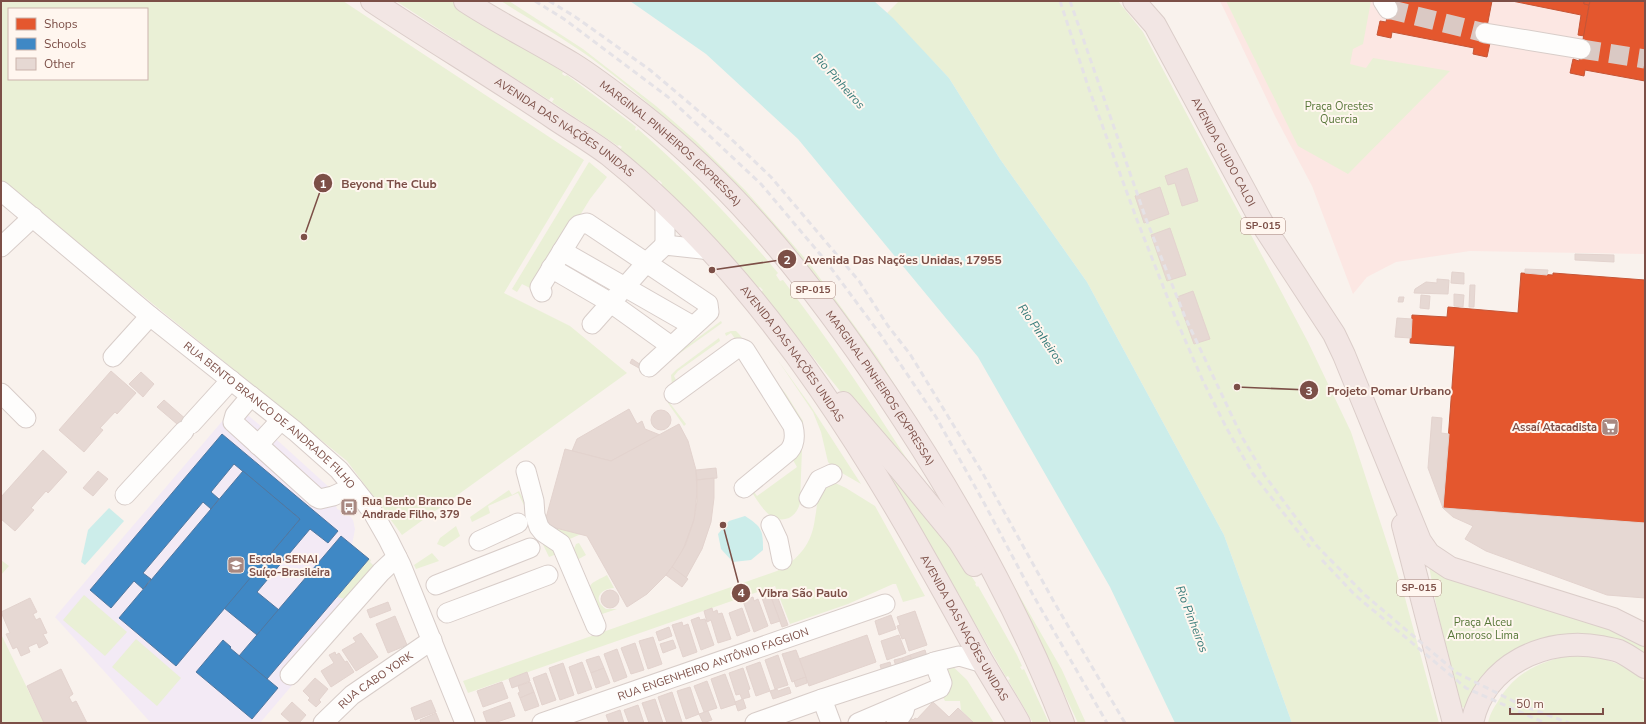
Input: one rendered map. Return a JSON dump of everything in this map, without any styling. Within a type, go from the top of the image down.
[{"type":"highway","name":"AVENIDA DAS NAÇÕES UNIDAS","points":[[372,1],[420,33],[496,79],[607,153],[665,204],[710,250],[787,343],[848,431],[888,493],[941,584],[983,663],[1002,692],[1019,723]]},
{"type":"highway","name":"MARGINAL PINHEIROS (EXPRESSA)","points":[[465,1],[496,21],[575,65],[644,116],[705,169],[786,255],[830,312],[920,444],[971,531],[1006,598],[1047,682],[1063,723]]},
{"type":"highway","name":"AVENIDA GUIDO CALOI","points":[[1134,1],[1155,25],[1266,230],[1334,334],[1384,454]]},
{"type":"highway","points":[[787,343],[848,408],[959,541],[1047,682]]},
{"type":"highway","points":[[1384,454],[1420,541],[1429,554],[1450,568],[1613,619],[1645,635]]},
{"type":"highway","name":"SP-015","points":[[1384,454],[1454,723]]},
{"type":"highway","points":[[1472,723],[1474,712],[1491,682],[1514,662],[1544,648],[1584,644],[1618,651],[1645,667]]},
{"type":"highway","points":[[1002,692],[1010,723]]},
{"type":"street","points":[[1485,34],[1581,49]]},
{"type":"street","name":"RUA BENTO BRANCO DE ANDRADE FILHO","points":[[1,192],[33,217],[150,316],[281,420],[333,466],[353,487],[372,511],[397,557],[465,723]]},
{"type":"street","points":[[592,324],[624,286],[665,245],[665,204]]},
{"type":"street","points":[[1,247],[33,217]]},
{"type":"street","points":[[542,292],[540,287],[562,251],[579,225],[587,223],[708,304],[709,312],[649,367]]},
{"type":"street","points":[[665,245],[710,250]]},
{"type":"street","points":[[562,251],[693,326]]},
{"type":"street","points":[[551,268],[611,303],[671,346]]},
{"type":"street","points":[[112,357],[150,316]]},
{"type":"street","points":[[674,394],[737,348],[745,350],[793,426],[794,433],[793,445],[789,451],[744,488]]},
{"type":"street","points":[[125,495],[231,380]]},
{"type":"street","points":[[1,393],[26,418]]},
{"type":"street","points":[[251,396],[235,415],[233,422],[258,445],[320,499],[333,496],[353,487]]},
{"type":"street","points":[[258,445],[281,420]]},
{"type":"street","points":[[526,471],[534,501],[535,514],[540,527],[543,532],[561,544],[596,626]]},
{"type":"street","points":[[809,498],[818,480],[832,474]]},
{"type":"street","points":[[479,541],[518,523]]},
{"type":"street","points":[[771,525],[778,540],[782,560]]},
{"type":"street","points":[[436,584],[530,548]]},
{"type":"street","points":[[290,675],[381,572],[397,557]]},
{"type":"street","points":[[447,613],[548,574]]},
{"type":"street","name":"RUA ENGENHEIRO ANTÔNIO FAGGION","points":[[542,723],[884,604]]},
{"type":"street","name":"RUA CABO YORK","points":[[323,723],[352,695],[432,640]]},
{"type":"street","points":[[755,723],[931,659],[959,656],[983,663]]},
{"type":"street","points":[[858,723],[942,686],[931,659]]},
{"type":"street","points":[[822,699],[831,723]]},
{"type":"street","points":[[896,723],[904,711],[906,703]]},
{"type":"shaded area","points":[[1220,1],[1645,1],[1645,254],[1470,251],[1396,262],[1367,277],[1353,294],[1312,186],[1275,116]]},
{"type":"shaded area","name":"Escola SENAI Suíço-Brasileira","points":[[236,405],[331,489],[337,509],[348,514],[353,520],[355,529],[352,545],[371,560],[370,562],[385,576],[260,723],[151,723],[55,617]]},
{"type":"green space","points":[[1,1],[343,1],[584,160],[504,293],[570,326],[627,373],[402,535],[347,461],[1,181]]},
{"type":"green space","points":[[396,1],[456,1],[563,72],[562,74],[565,76],[567,75],[636,127],[636,131],[638,129],[711,198],[778,273],[776,275],[780,281],[783,280],[833,349],[912,467],[844,396],[761,292],[763,290],[760,287],[758,288],[697,221],[661,185],[662,183],[659,180],[657,181],[620,149],[622,147],[619,145],[618,146],[552,102],[554,99],[551,97],[549,100],[460,43],[461,42],[459,40],[457,41]]},
{"type":"green space","points":[[501,1],[509,1],[583,49],[656,106],[696,141],[746,191],[809,263],[878,358],[944,464],[1062,670],[1086,723],[1078,723],[1031,622],[1010,584],[761,212],[680,131],[614,76],[580,50]]},
{"type":"green space","points":[[899,1],[1118,1],[1143,32],[1308,342],[1351,432],[1405,598],[1439,723],[1292,723],[1224,535],[1087,282],[1000,159],[949,78],[887,13]]},
{"type":"green space","name":"Praça Orestes Quercia","points":[[1226,1],[1371,1],[1363,44],[1353,49],[1350,64],[1366,68],[1373,58],[1450,71],[1348,174],[1298,146]]},
{"type":"green space","points":[[589,162],[607,177],[590,199],[534,290],[522,284],[517,292],[512,289]]},
{"type":"green space","points":[[721,321],[722,323],[659,368],[658,367]]},
{"type":"green space","points":[[736,331],[739,334],[786,394],[803,421],[800,503],[796,512],[789,518],[776,519],[771,516],[762,507],[751,491],[752,489],[757,496],[797,467],[793,460],[798,454],[797,417],[740,338],[736,340],[731,333],[726,336],[725,333]]},
{"type":"green space","points":[[719,338],[720,341],[678,371],[674,376],[678,384],[672,385],[671,375],[676,370]]},
{"type":"green space","points":[[777,359],[810,405],[861,484],[835,469],[828,462],[821,432],[813,412]]},
{"type":"green space","points":[[669,402],[686,424],[684,426],[668,403]]},
{"type":"green space","points":[[894,475],[927,513],[976,583],[975,584],[977,587],[978,586],[1017,655],[1022,666],[1020,667],[1022,670],[1024,669],[1049,723],[1033,723],[1008,680],[1010,679],[1008,676],[1006,677],[958,597],[960,596],[958,593],[956,594],[890,478]]},
{"type":"green space","points":[[831,481],[846,488],[875,506],[925,596],[903,602],[896,584],[893,584],[848,604],[790,624],[775,586],[468,693],[463,681],[777,571],[792,561],[803,550],[811,536],[816,515],[819,490]]},
{"type":"green space","points":[[509,490],[512,495],[519,491],[537,527],[562,552],[549,557],[518,493],[488,506],[490,513],[472,522],[470,517]]},
{"type":"green space","points":[[544,525],[581,534],[563,542]]},
{"type":"green space","points":[[456,526],[460,536],[444,547],[437,544],[440,538]]},
{"type":"green space","points":[[579,543],[586,555],[575,561],[572,554],[576,544]]},
{"type":"green space","points":[[432,553],[439,561],[416,569],[414,565]]},
{"type":"green space","points":[[369,559],[377,569],[345,599],[337,597]]},
{"type":"green space","points":[[1,560],[9,566],[1,575]]},
{"type":"green space","name":"Praça Alceu Amoroso Lima","points":[[1428,561],[1602,623],[1645,643],[1645,656],[1548,641],[1468,709],[1459,706],[1446,657]]},
{"type":"green space","points":[[607,575],[614,588],[602,592],[599,602],[606,609],[617,609],[602,614],[593,601],[589,590],[591,584]]},
{"type":"green space","points":[[84,595],[127,632],[105,656],[63,620]]},
{"type":"green space","points":[[1,634],[44,723],[1,723]]},
{"type":"green space","points":[[136,639],[181,678],[157,706],[112,667]]},
{"type":"green space","name":"Praça Alceu Amoroso Lima","points":[[1575,654],[1602,658],[1631,669],[1645,682],[1645,723],[1488,723],[1491,713],[1500,698],[1515,680],[1542,663]]},
{"type":"green space","points":[[947,661],[967,680],[994,723],[974,723],[961,710],[960,701],[945,701],[943,697]]},
{"type":"water","name":"Rio Pinheiros","points":[[630,1],[874,1],[893,18],[949,78],[1000,159],[1087,282],[1224,535],[1292,723],[1175,723],[1110,587],[978,357],[798,139],[706,54]]},
{"type":"water","points":[[109,508],[124,521],[85,565],[81,562],[88,530]]},
{"type":"water","points":[[745,516],[758,526],[762,533],[763,550],[751,560],[733,562],[721,549],[718,534],[729,521]]},
{"type":"building: Shops","points":[[1390,1],[1492,1],[1484,42],[1490,43],[1487,57],[1473,54],[1474,48],[1392,32],[1391,38],[1377,35],[1380,21],[1386,22]]},
{"type":"building: Shops","points":[[1512,1],[1584,1],[1584,4],[1589,5],[1584,36],[1578,35],[1581,15]]},
{"type":"building: Shops","points":[[1584,1],[1590,1],[1589,5],[1584,4]]},
{"type":"building: Shops","points":[[1590,1],[1645,1],[1645,81],[1585,70],[1584,76],[1570,73],[1573,59],[1579,61]]},
{"type":"building: Shops","points":[[1521,273],[1553,275],[1553,273],[1645,280],[1645,523],[1443,508],[1455,346],[1410,343],[1412,315],[1447,317],[1448,307],[1518,313]]},
{"type":"building: Schools","points":[[222,434],[338,531],[328,543],[310,529],[257,592],[279,610],[257,635],[224,608],[300,519],[234,464],[211,492],[219,499],[211,509],[203,502],[143,573],[151,579],[143,589],[134,581],[111,608],[90,590]]},
{"type":"building: Schools","points":[[243,471],[300,519],[176,666],[119,618]]},
{"type":"building: Schools","points":[[341,536],[369,559],[267,679],[239,656]]},
{"type":"building: Schools","points":[[223,640],[231,647],[230,648],[278,688],[252,719],[196,672]]},
{"type":"building: Other","points":[[1187,168],[1198,201],[1182,206],[1175,183],[1168,185],[1165,176]]},
{"type":"building: Other","points":[[1160,187],[1169,214],[1144,223],[1135,196]]},
{"type":"building: Other","points":[[1170,228],[1186,275],[1167,281],[1151,235]]},
{"type":"building: Other","points":[[1575,254],[1614,255],[1614,262],[1575,260]]},
{"type":"building: Other","points":[[1525,269],[1548,270],[1547,275],[1525,273]]},
{"type":"building: Other","points":[[1452,272],[1464,273],[1464,284],[1451,283]]},
{"type":"building: Other","points":[[1437,279],[1449,280],[1448,294],[1414,293],[1415,289],[1426,282],[1437,283]]},
{"type":"building: Other","points":[[1470,285],[1475,285],[1474,307],[1469,307]]},
{"type":"building: Other","points":[[1193,291],[1210,339],[1194,344],[1177,297]]},
{"type":"building: Other","points":[[1454,294],[1464,295],[1463,307],[1454,306]]},
{"type":"building: Other","points":[[1421,295],[1430,296],[1429,309],[1420,308]]},
{"type":"building: Other","points":[[1399,297],[1404,297],[1403,302],[1398,302]]},
{"type":"building: Other","points":[[1397,318],[1412,319],[1411,338],[1395,337]]},
{"type":"building: Other","points":[[632,359],[641,365],[639,368],[630,363]]},
{"type":"building: Other","points":[[111,371],[136,393],[117,414],[115,412],[100,428],[103,430],[84,452],[59,430]]},
{"type":"building: Other","points":[[141,372],[154,384],[143,397],[129,384]]},
{"type":"building: Other","points":[[164,400],[196,428],[190,435],[157,407]]},
{"type":"building: Other","points":[[629,409],[637,424],[642,421],[645,429],[660,435],[611,461],[572,451],[577,439]]},
{"type":"building: Other","points":[[661,410],[668,413],[671,420],[668,427],[661,430],[654,427],[651,420],[654,413]]},
{"type":"building: Other","points":[[1432,417],[1442,418],[1441,433],[1449,434],[1443,508],[1428,468]]},
{"type":"building: Other","points":[[679,424],[688,441],[696,470],[697,492],[694,520],[681,555],[666,575],[647,594],[627,607],[587,536],[544,525],[565,449],[611,461]]},
{"type":"building: Other","points":[[43,450],[67,472],[48,493],[46,491],[31,508],[34,510],[15,531],[1,519],[1,497]]},
{"type":"building: Other","points":[[716,468],[717,478],[697,480],[696,470]]},
{"type":"building: Other","points":[[98,471],[108,479],[93,496],[83,488]]},
{"type":"building: Other","points":[[714,478],[714,498],[711,522],[702,549],[686,578],[672,567],[685,546],[694,520],[697,501],[697,480]]},
{"type":"building: Other","points":[[1443,508],[1645,523],[1645,598],[1607,595],[1486,551],[1465,539],[1473,526],[1453,517]]},
{"type":"building: Other","points":[[672,567],[688,579],[682,587],[666,575]]},
{"type":"building: Other","points":[[606,590],[614,590],[619,595],[617,606],[614,608],[606,608],[601,603],[601,595]]},
{"type":"building: Other","points":[[775,590],[788,625],[782,627],[769,592]]},
{"type":"building: Other","points":[[769,592],[780,621],[771,624],[761,595]]},
{"type":"building: Other","points":[[753,597],[754,601],[758,599],[768,626],[754,632],[743,601]]},
{"type":"building: Other","points":[[30,598],[37,612],[33,614],[36,620],[40,618],[47,633],[43,634],[48,643],[39,648],[37,643],[28,647],[30,652],[21,656],[17,647],[13,649],[6,634],[10,633],[1,612]]},
{"type":"building: Other","points":[[388,602],[391,610],[370,618],[367,610]]},
{"type":"building: Other","points":[[712,608],[713,612],[717,610],[718,614],[722,613],[731,639],[718,643],[711,620],[707,622],[704,611]]},
{"type":"building: Other","points":[[742,608],[750,631],[737,636],[729,613]]},
{"type":"building: Other","points":[[915,611],[927,645],[909,651],[905,638],[902,639],[897,626],[900,625],[897,617]]},
{"type":"building: Other","points":[[891,615],[896,629],[879,635],[875,621]]},
{"type":"building: Other","points":[[395,616],[407,645],[388,653],[376,624]]},
{"type":"building: Other","points":[[699,617],[700,620],[705,619],[714,645],[701,650],[691,620]]},
{"type":"building: Other","points":[[682,622],[683,626],[688,624],[697,652],[683,657],[672,625]]},
{"type":"building: Other","points":[[669,627],[672,636],[659,641],[656,632]]},
{"type":"building: Other","points":[[361,633],[378,657],[356,671],[342,650],[356,642],[353,638]]},
{"type":"building: Other","points":[[867,635],[876,662],[809,686],[799,659]]},
{"type":"building: Other","points":[[899,635],[906,653],[887,660],[881,641]]},
{"type":"building: Other","points":[[653,637],[662,664],[648,669],[639,641]]},
{"type":"building: Other","points":[[673,640],[676,648],[663,653],[660,644]]},
{"type":"building: Other","points":[[635,643],[644,670],[631,674],[621,648]]},
{"type":"building: Other","points":[[617,649],[627,677],[614,682],[604,654]]},
{"type":"building: Other","points":[[796,650],[806,677],[792,682],[782,654]]},
{"type":"building: Other","points":[[925,650],[928,660],[913,665],[910,655]]},
{"type":"building: Other","points":[[335,652],[336,655],[339,653],[345,662],[347,661],[354,672],[331,687],[321,671],[334,663],[329,655]]},
{"type":"building: Other","points":[[778,655],[788,685],[775,689],[765,660]]},
{"type":"building: Other","points":[[910,655],[913,665],[906,668],[902,658]]},
{"type":"building: Other","points":[[599,656],[604,668],[591,673],[586,660]]},
{"type":"building: Other","points":[[902,658],[906,668],[897,670],[894,660]]},
{"type":"building: Other","points":[[582,662],[592,689],[578,694],[569,667]]},
{"type":"building: Other","points":[[760,662],[770,691],[756,696],[746,667]]},
{"type":"building: Other","points":[[890,662],[893,672],[883,675],[880,665]]},
{"type":"building: Other","points":[[563,663],[574,695],[560,700],[549,668]]},
{"type":"building: Other","points":[[604,668],[610,683],[596,688],[591,673]]},
{"type":"building: Other","points":[[743,668],[750,689],[748,690],[750,697],[742,699],[740,694],[736,695],[729,673]]},
{"type":"building: Other","points":[[61,669],[73,694],[69,697],[72,703],[76,701],[87,723],[44,723],[27,686]]},
{"type":"building: Other","points":[[527,672],[530,681],[512,688],[509,679]]},
{"type":"building: Other","points":[[546,673],[556,700],[542,705],[533,678]]},
{"type":"building: Other","points":[[725,674],[736,704],[721,709],[711,679]]},
{"type":"building: Other","points":[[806,677],[807,683],[796,687],[794,681]]},
{"type":"building: Other","points":[[315,678],[328,689],[319,700],[321,702],[316,707],[308,700],[310,698],[303,691]]},
{"type":"building: Other","points":[[707,681],[717,708],[704,712],[694,686]]},
{"type":"building: Other","points":[[502,682],[508,698],[483,707],[477,691]]},
{"type":"building: Other","points":[[530,682],[534,692],[520,698],[518,686]]},
{"type":"building: Other","points":[[690,687],[699,714],[686,719],[677,691]]},
{"type":"building: Other","points":[[789,687],[791,693],[773,699],[770,691],[777,689],[778,691]]},
{"type":"building: Other","points":[[534,692],[539,706],[525,711],[520,698]]},
{"type":"building: Other","points":[[672,692],[682,722],[680,723],[667,723],[658,697]]},
{"type":"building: Other","points":[[655,699],[663,723],[649,723],[642,703]]},
{"type":"building: Other","points":[[743,699],[746,708],[738,711],[735,702]]},
{"type":"building: Other","points":[[431,700],[436,712],[415,720],[411,708]]},
{"type":"building: Other","points":[[292,702],[306,715],[299,723],[291,723],[281,714]]},
{"type":"building: Other","points":[[510,702],[515,716],[494,723],[487,723],[483,712]]},
{"type":"building: Other","points":[[933,702],[949,717],[958,708],[974,723],[901,723],[908,715],[913,720],[915,718],[917,719]]},
{"type":"building: Other","points":[[638,705],[644,723],[629,723],[624,710]]},
{"type":"building: Other","points":[[620,710],[624,723],[609,723],[606,715]]},
{"type":"building: Other","points":[[708,711],[712,720],[703,723],[699,714]]},
{"type":"building: Other","points":[[436,713],[440,723],[421,723],[420,720]]},
{"type":"tunnel","points":[[1388,9],[1485,33]]},
{"type":"tunnel","points":[[1581,49],[1645,59]]},
{"type":"railway","points":[[535,1],[564,19],[668,97],[761,184],[825,260],[880,334],[936,417],[1033,595],[1107,723]]},
{"type":"railway","points":[[549,1],[574,16],[650,70],[728,136],[771,177],[859,281],[888,326],[910,354],[982,472],[1054,602],[1125,723]]},
{"type":"railway","points":[[1060,1],[1089,89],[1137,220],[1176,319],[1203,381],[1227,429],[1253,474],[1310,547]]},
{"type":"railway","points":[[1070,1],[1146,219],[1185,317],[1242,437],[1265,476],[1317,546],[1365,595],[1457,673],[1521,705],[1569,723]]},
{"type":"railway","points":[[1322,560],[1355,595],[1466,688],[1545,723]]},
{"type":"place","name":"Beyond The Club","points":[[304,237]]},
{"type":"place","name":"Avenida Das Nações Unidas, 17955","points":[[712,270]]},
{"type":"place","name":"Projeto Pomar Urbano","points":[[1237,387]]},
{"type":"place","name":"Assaí Atacadista","points":[[1610,427]]},
{"type":"place","name":"Rua Bento Branco De Andrade Filho, 379","points":[[349,507]]},
{"type":"place","name":"Vibra São Paulo","points":[[723,525]]},
{"type":"place","name":"Escola SENAI Suíço-Brasileira","points":[[236,565]]}]
